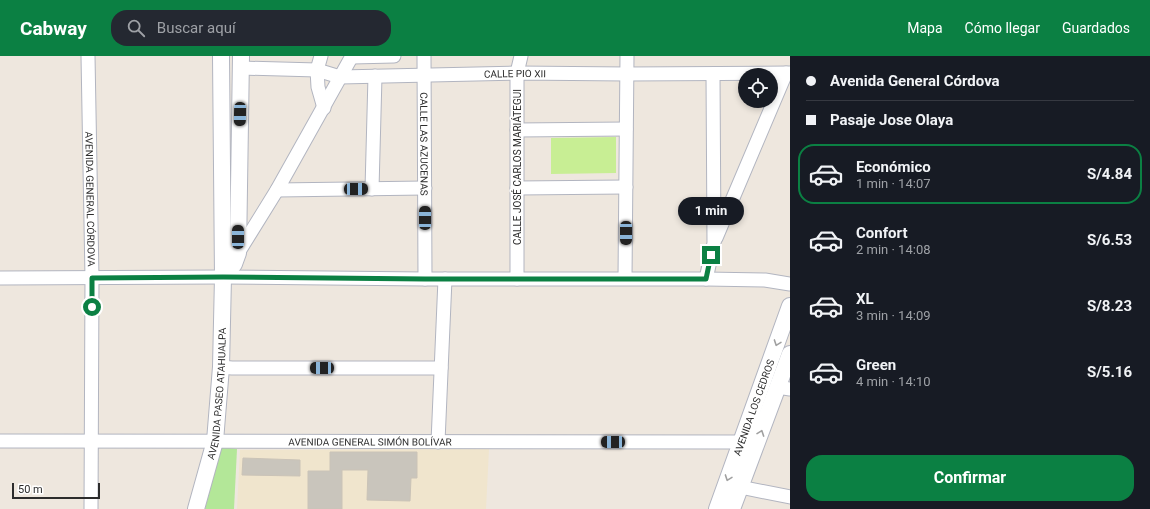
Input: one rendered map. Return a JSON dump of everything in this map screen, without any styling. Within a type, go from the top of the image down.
[{"type":"street","name":"AVENIDA GENERAL CÓRDOVA","points":[[88,56],[92,278],[91,509]]},
{"type":"street","name":"AVENIDA PASEO ATAHUALPA","points":[[196,509],[215,441],[220,367],[223,277],[221,56]]},
{"type":"street","points":[[321,56],[317,70],[318,87],[324,108]]},
{"type":"street","points":[[223,277],[234,264],[238,253],[277,190],[352,56],[394,56]]},
{"type":"street","name":"CALLE LAS AZUCENAS","points":[[424,56],[425,279]]},
{"type":"street","name":"CALLE JOSÉ CARLOS MARIÁTEGUI","points":[[517,279],[517,73],[521,56]]},
{"type":"street","points":[[625,278],[627,56]]},
{"type":"street","points":[[238,253],[241,62]]},
{"type":"street","name":"CALLE PIO XII","points":[[241,62],[317,70],[340,77],[517,73],[788,73]]},
{"type":"street","points":[[706,279],[714,243],[788,73]]},
{"type":"street","points":[[713,74],[714,243]]},
{"type":"street","points":[[372,189],[375,76]]},
{"type":"street","points":[[517,130],[626,129]]},
{"type":"street","points":[[517,188],[626,187]]},
{"type":"street","points":[[277,190],[425,188]]},
{"type":"street","points":[[0,278],[625,278],[765,280],[790,284]]},
{"type":"street","points":[[438,442],[445,279]]},
{"type":"street","name":"AVENIDA LOS CEDROS","points":[[717,509],[790,306]]},
{"type":"street","name":"AVENIDA LOS CEDROS","points":[[732,509],[740,487],[784,388],[790,354]]},
{"type":"street","points":[[220,367],[441,368]]},
{"type":"street","name":"AVENIDA GENERAL SIMÓN BOLÍVAR","points":[[0,441],[741,442]]},
{"type":"street","points":[[740,487],[790,497]]},
{"type":"shaded area","points":[[489,449],[486,509],[237,509],[240,450]]},
{"type":"green space","points":[[616,137],[616,173],[551,174],[551,138]]},
{"type":"green space","points":[[221,447],[237,449],[234,509],[205,509]]},
{"type":"building","points":[[330,452],[417,452],[417,478],[411,478],[410,501],[367,500],[368,470],[342,470],[342,509],[308,509],[308,471],[330,471]]},
{"type":"building","points":[[243,458],[300,460],[300,476],[242,475]]},
{"type":"route","points":[[92,307],[92,278],[223,277],[706,279],[711,255]]}]
